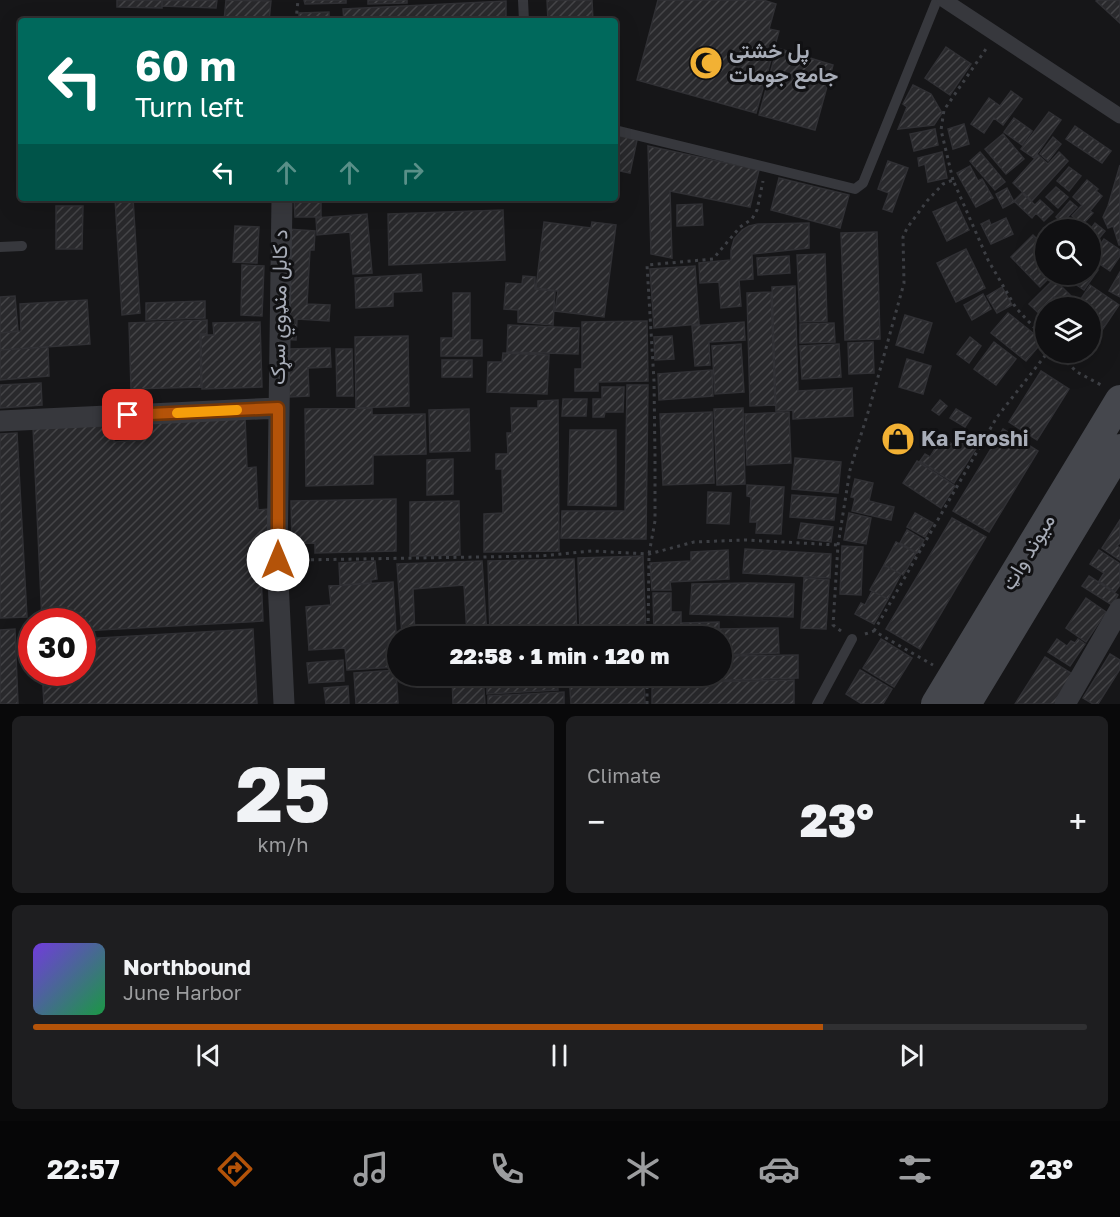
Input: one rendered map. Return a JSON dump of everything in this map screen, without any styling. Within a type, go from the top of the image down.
[{"type":"main road","name":"میوند واټ","points":[[936,704],[1116,396]]},
{"type":"main road","name":"میوند واټ","points":[[966,704],[1118,457]]},
{"type":"street","points":[[944,0],[1120,116]]},
{"type":"street","name":"د کابل منډوي سړک","points":[[282,201],[278,560],[284,704]]},
{"type":"street","points":[[0,421],[278,408]]},
{"type":"street","points":[[1065,704],[1120,609]]},
{"type":"lane","points":[[523,0],[524,18]]},
{"type":"lane","points":[[618,131],[855,189],[863,183],[937,0]]},
{"type":"lane","points":[[0,247],[22,246]]},
{"type":"lane","points":[[817,704],[852,639]]},
{"type":"path","points":[[296,18],[297,0]]},
{"type":"path","points":[[996,34],[944,110],[941,130],[953,180],[988,260],[1016,308],[1035,328]]},
{"type":"path","points":[[648,626],[649,554],[655,521],[655,456],[654,381],[647,265],[713,259],[740,226],[752,219],[757,210],[766,167]]},
{"type":"path","points":[[953,180],[944,184],[927,201],[903,237],[904,283],[850,470],[838,545],[833,625],[852,639],[874,631],[997,417],[1039,363]]},
{"type":"path","points":[[1068,363],[1077,372],[1116,396]]},
{"type":"path","points":[[278,560],[540,556],[592,551],[649,554],[694,542],[734,540],[838,545]]},
{"type":"path","points":[[874,631],[952,677]]},
{"type":"path","points":[[646,704],[647,686]]},
{"type":"building","points":[[117,0],[162,0],[162,8],[117,7]]},
{"type":"building","points":[[162,0],[217,0],[216,8],[162,6]]},
{"type":"building","points":[[226,0],[271,1],[269,18],[224,18]]},
{"type":"building","points":[[304,0],[346,0],[346,3],[305,4]]},
{"type":"building","points":[[368,0],[407,0],[407,3],[368,4]]},
{"type":"building","points":[[547,0],[592,0],[593,18],[548,18]]},
{"type":"building","name":"پل خشتی جامع جومات","points":[[658,0],[763,0],[776,4],[769,29],[779,31],[756,113],[637,80]]},
{"type":"building","points":[[1120,0],[1120,23],[1096,1]]},
{"type":"building","points":[[506,1],[506,18],[344,18],[343,9]]},
{"type":"building","points":[[329,12],[329,18],[299,18],[299,13]]},
{"type":"building","points":[[946,47],[971,64],[950,95],[925,78]]},
{"type":"building","points":[[777,48],[833,65],[815,130],[759,115]]},
{"type":"building","points":[[913,85],[931,94],[942,113],[934,125],[898,129],[907,107],[903,104]]},
{"type":"building","points":[[1011,91],[1022,99],[1003,125],[994,118],[984,133],[971,124],[989,98],[1000,106]]},
{"type":"building","points":[[1049,112],[1061,120],[1034,158],[1021,149]]},
{"type":"building","points":[[1014,118],[1032,131],[1022,145],[1004,132]]},
{"type":"building","points":[[964,124],[969,144],[953,149],[948,129]]},
{"type":"building","points":[[1075,126],[1111,151],[1102,163],[1066,139]]},
{"type":"building","points":[[935,129],[938,145],[914,151],[910,134]]},
{"type":"building","points":[[1003,134],[1024,159],[1006,174],[985,149]]},
{"type":"building","points":[[618,136],[637,140],[630,173],[618,171]]},
{"type":"building","points":[[1053,137],[1061,144],[1048,161],[1040,154]]},
{"type":"building","points":[[648,146],[759,170],[750,207],[670,191],[672,258],[651,254]]},
{"type":"building","points":[[942,152],[947,178],[928,182],[925,164],[919,166],[918,158]]},
{"type":"building","points":[[980,152],[1005,182],[995,190],[970,161]]},
{"type":"building","points":[[1059,152],[1068,161],[1032,201],[1013,183],[1038,155],[1048,164]]},
{"type":"building","points":[[888,161],[908,168],[892,212],[883,209],[889,193],[878,189]]},
{"type":"building","points":[[1120,165],[1119,245],[1113,226],[1108,228],[1103,217]]},
{"type":"building","points":[[970,166],[978,181],[982,179],[993,198],[976,207],[957,173]]},
{"type":"building","points":[[1069,167],[1081,176],[1069,191],[1057,181]]},
{"type":"building","points":[[779,178],[849,195],[840,228],[771,210]]},
{"type":"building","points":[[1087,180],[1098,189],[1096,191],[1102,196],[1090,211],[1093,213],[1088,219],[1076,219],[1072,216],[1082,205],[1073,197]]},
{"type":"building","points":[[1056,187],[1068,197],[1058,208],[1046,197]]},
{"type":"building","points":[[1007,188],[1014,202],[1003,208],[996,194]]},
{"type":"building","points":[[1022,193],[1035,205],[1040,200],[1053,212],[1046,219],[1042,219],[1036,213],[1032,218],[1014,201]]},
{"type":"building","points":[[115,201],[133,201],[140,313],[122,315]]},
{"type":"building","points":[[294,201],[385,201],[321,202],[321,217],[295,217]]},
{"type":"building","points":[[1070,201],[1077,207],[1066,219],[1056,217]]},
{"type":"building","points":[[956,202],[969,230],[947,241],[933,212]]},
{"type":"building","points":[[702,204],[703,225],[677,226],[677,205]]},
{"type":"building","points":[[56,206],[83,206],[82,249],[56,249]]},
{"type":"building","points":[[503,210],[505,260],[389,265],[388,214]]},
{"type":"building","points":[[367,214],[372,273],[353,274],[350,232],[317,235],[316,218]]},
{"type":"building","points":[[1006,218],[1013,234],[991,244],[981,224],[989,220],[991,225]]},
{"type":"building","points":[[544,222],[591,228],[592,222],[616,225],[604,317],[555,311],[558,291],[536,288]]},
{"type":"building","points":[[809,223],[809,248],[752,254],[753,279],[739,280],[741,306],[721,308],[719,282],[700,283],[699,263],[731,260],[734,239],[749,226]]},
{"type":"building","points":[[235,226],[259,227],[257,263],[233,262]]},
{"type":"building","points":[[287,229],[315,231],[314,250],[310,250],[307,304],[330,305],[329,321],[297,319],[296,340],[281,339]]},
{"type":"building","points":[[877,232],[880,339],[845,340],[841,233]]},
{"type":"building","points":[[1033,235],[1035,237],[1035,282],[1011,257]]},
{"type":"building","points":[[1104,239],[1120,250],[1120,256],[1110,271],[1101,265],[1101,243]]},
{"type":"building","points":[[966,249],[985,288],[956,302],[937,263]]},
{"type":"building","points":[[825,254],[827,321],[800,322],[797,255]]},
{"type":"building","points":[[789,256],[790,273],[758,275],[757,258]]},
{"type":"building","points":[[242,265],[264,266],[262,316],[241,315]]},
{"type":"building","points":[[695,266],[699,324],[654,328],[650,269]]},
{"type":"building","points":[[1120,272],[1120,297],[1109,291]]},
{"type":"building","points":[[421,274],[422,291],[393,292],[393,306],[356,308],[355,278]]},
{"type":"building","points":[[523,276],[535,277],[535,289],[555,291],[553,325],[518,322],[518,310],[504,309],[506,283],[522,284]]},
{"type":"building","points":[[1048,285],[1060,285],[1071,296],[1070,297],[1036,297]]},
{"type":"building","points":[[1077,285],[1088,285],[1084,290]]},
{"type":"building","points":[[1090,285],[1119,305],[1101,332],[1101,297],[1082,297]]},
{"type":"building","points":[[795,286],[798,391],[852,388],[853,416],[793,419],[793,410],[776,411],[772,287]]},
{"type":"building","points":[[1002,287],[1012,305],[997,313],[987,296]]},
{"type":"building","points":[[771,292],[775,405],[750,406],[747,293]]},
{"type":"building","points":[[453,293],[470,293],[470,340],[482,340],[482,356],[441,356],[441,338],[453,338]]},
{"type":"building","points":[[983,294],[991,309],[972,320],[964,305]]},
{"type":"building","points":[[15,296],[18,331],[0,333],[0,297]]},
{"type":"building","points":[[1035,298],[1035,310],[1029,304]]},
{"type":"building","points":[[87,300],[90,344],[0,350],[0,333],[21,331],[20,304]]},
{"type":"building","points":[[205,301],[205,318],[146,320],[146,303]]},
{"type":"building","points":[[1008,313],[1035,335],[1035,350],[1026,361],[991,333]]},
{"type":"building","points":[[905,315],[932,323],[923,353],[896,345]]},
{"type":"building","points":[[207,320],[207,334],[200,334],[201,387],[131,389],[129,323]]},
{"type":"building","points":[[647,321],[648,381],[598,382],[598,391],[575,391],[575,369],[582,369],[582,322]]},
{"type":"building","points":[[260,322],[262,387],[202,389],[201,335],[214,335],[213,323]]},
{"type":"building","points":[[744,322],[745,340],[709,342],[710,365],[695,366],[692,326]]},
{"type":"building","points":[[834,323],[835,342],[800,343],[800,324]]},
{"type":"building","points":[[508,325],[579,328],[578,354],[507,352]]},
{"type":"building","points":[[408,336],[409,406],[356,408],[355,337]]},
{"type":"building","points":[[672,336],[674,359],[655,360],[654,337]]},
{"type":"building","points":[[970,337],[981,346],[969,363],[957,354]]},
{"type":"building","points":[[873,342],[874,373],[849,374],[848,343]]},
{"type":"building","points":[[994,342],[1016,359],[996,385],[974,369]]},
{"type":"building","points":[[741,344],[744,392],[715,394],[712,346]]},
{"type":"building","points":[[839,344],[841,377],[802,379],[800,346]]},
{"type":"building","points":[[48,347],[49,376],[0,380],[0,350]]},
{"type":"building","points":[[330,348],[331,367],[308,368],[309,396],[289,397],[288,349]]},
{"type":"building","points":[[336,349],[352,349],[353,396],[337,396]]},
{"type":"building","points":[[503,353],[549,355],[547,394],[487,392],[488,362],[502,362]]},
{"type":"building","points":[[907,359],[931,366],[923,394],[899,387]]},
{"type":"building","points":[[442,360],[472,360],[472,377],[442,377]]},
{"type":"building","points":[[712,370],[713,396],[659,400],[658,374]]},
{"type":"building","points":[[1041,371],[1069,389],[1037,440],[1009,422]]},
{"type":"building","points":[[41,383],[42,405],[0,408],[0,385]]},
{"type":"building","points":[[627,385],[648,385],[646,539],[561,538],[562,511],[625,511]]},
{"type":"building","points":[[602,387],[624,387],[623,412],[605,412],[604,417],[593,417],[593,399],[602,399]]},
{"type":"building","points":[[563,399],[587,399],[586,416],[562,416]]},
{"type":"building","points":[[558,400],[559,551],[484,552],[484,514],[503,513],[502,469],[496,469],[496,454],[508,454],[507,433],[512,433],[511,408],[538,408],[538,401]]},
{"type":"building","points":[[940,400],[947,406],[939,415],[932,410]]},
{"type":"building","points":[[372,408],[372,415],[425,414],[426,454],[373,455],[373,484],[306,486],[305,409]]},
{"type":"building","points":[[743,408],[745,484],[717,485],[714,409]]},
{"type":"building","points":[[469,409],[470,451],[430,452],[429,410]]},
{"type":"building","points":[[956,409],[971,418],[965,427],[950,418]]},
{"type":"building","points":[[712,412],[714,483],[663,485],[660,414]]},
{"type":"building","points":[[789,412],[791,463],[747,465],[745,414]]},
{"type":"building","points":[[245,416],[247,468],[256,467],[258,510],[268,509],[270,549],[260,549],[263,621],[96,630],[96,608],[41,608],[33,427],[113,422],[114,442],[141,440],[140,422]]},
{"type":"building","points":[[1003,429],[1038,451],[989,532],[953,511]]},
{"type":"building","points":[[570,430],[616,430],[616,506],[568,505]]},
{"type":"building","points":[[17,433],[27,608],[18,608],[18,617],[0,618],[0,434]]},
{"type":"building","points":[[963,434],[979,444],[954,483],[920,461],[925,454],[930,457],[942,438],[955,446]]},
{"type":"building","points":[[795,458],[841,462],[838,493],[792,489]]},
{"type":"building","points":[[453,459],[453,494],[427,495],[427,460]]},
{"type":"building","points":[[917,461],[955,486],[941,508],[903,483]]},
{"type":"building","points":[[855,479],[873,483],[869,501],[894,507],[891,520],[852,511],[855,498],[851,497]]},
{"type":"building","points":[[747,485],[784,487],[781,534],[756,533],[757,522],[750,522],[751,497],[747,496]]},
{"type":"building","points":[[708,492],[731,493],[729,524],[707,523]]},
{"type":"building","points":[[792,495],[836,498],[834,520],[790,517]]},
{"type":"building","points":[[396,499],[396,551],[315,553],[315,543],[292,544],[291,501]]},
{"type":"building","points":[[459,501],[460,555],[410,556],[410,502]]},
{"type":"building","points":[[849,513],[871,518],[866,544],[844,540]]},
{"type":"building","points":[[915,513],[933,523],[925,537],[907,527]]},
{"type":"building","points":[[952,518],[986,537],[920,649],[886,629]]},
{"type":"building","points":[[1120,520],[1120,543],[1117,546],[1120,548],[1120,560],[1102,548]]},
{"type":"building","points":[[801,523],[833,527],[831,542],[798,538]]},
{"type":"building","points":[[907,530],[924,540],[917,553],[900,543]]},
{"type":"building","points":[[896,542],[916,553],[903,575],[884,565]]},
{"type":"building","points":[[842,546],[863,547],[861,595],[840,594]]},
{"type":"building","points":[[745,549],[831,554],[830,578],[743,573]]},
{"type":"building","points":[[728,550],[729,579],[670,582],[671,590],[652,590],[650,563],[691,561],[691,552]]},
{"type":"building","points":[[1099,550],[1120,564],[1120,585],[1115,592],[1099,581],[1104,573],[1090,564]]},
{"type":"building","points":[[643,556],[646,626],[580,626],[578,558]]},
{"type":"building","points":[[574,559],[577,626],[490,626],[488,561]]},
{"type":"building","points":[[375,561],[377,579],[371,580],[371,583],[340,585],[339,563]]},
{"type":"building","points":[[482,561],[486,626],[466,626],[464,585],[413,589],[415,626],[401,626],[397,564]]},
{"type":"building","points":[[884,565],[901,574],[888,599],[870,590]]},
{"type":"building","points":[[1089,576],[1118,595],[1112,605],[1082,586]]},
{"type":"building","points":[[804,578],[829,580],[826,629],[801,628]]},
{"type":"building","points":[[393,582],[396,626],[387,626],[387,668],[347,670],[345,648],[309,650],[306,607],[331,605],[329,586]]},
{"type":"building","points":[[692,584],[794,584],[793,617],[690,614]]},
{"type":"building","points":[[872,591],[888,599],[874,624],[855,614],[861,603],[865,605]]},
{"type":"building","points":[[653,593],[671,593],[671,612],[681,612],[681,623],[719,622],[719,626],[654,626]]},
{"type":"building","points":[[1086,598],[1106,612],[1086,642],[1066,628]]},
{"type":"building","points":[[778,628],[779,653],[732,655],[732,629]]},
{"type":"building","points":[[15,629],[18,704],[0,704],[0,630]]},
{"type":"building","points":[[253,629],[257,704],[44,704],[43,686],[96,686],[96,638]]},
{"type":"building","points":[[881,639],[912,658],[894,687],[863,668]]},
{"type":"building","points":[[1057,639],[1067,646],[1071,641],[1075,643],[1078,639],[1085,644],[1070,666],[1048,652]]},
{"type":"building","points":[[1110,654],[1120,660],[1120,669],[1098,704],[1093,704],[1083,698]]},
{"type":"building","points":[[798,655],[798,678],[732,680],[732,656]]},
{"type":"building","points":[[1045,657],[1074,675],[1056,704],[1015,704]]},
{"type":"building","points":[[343,660],[344,681],[309,683],[307,663]]},
{"type":"building","points":[[860,670],[892,689],[883,704],[862,704],[846,694]]},
{"type":"building","points":[[387,671],[387,686],[397,686],[398,703],[356,704],[354,673]]},
{"type":"building","points":[[794,680],[794,704],[652,704],[652,686],[732,686],[732,681]]},
{"type":"building","points":[[348,686],[349,704],[326,704],[324,688]]},
{"type":"building","points":[[452,686],[484,686],[485,704],[453,704]]},
{"type":"building","points":[[487,686],[558,686],[558,690],[487,694]]},
{"type":"building","points":[[570,686],[644,686],[645,704],[571,704]]},
{"type":"building","points":[[564,692],[564,704],[488,704],[488,696]]},
{"type":"slow traffic","points":[[177,413],[237,410]]},
{"type":"place","name":"پل خشتی جامع جومات","points":[[706,63]]},
{"type":"place","name":"Ka Faroshi","points":[[898,439]]},
{"type":"route","points":[[128,415],[278,408],[278,560]]}]
